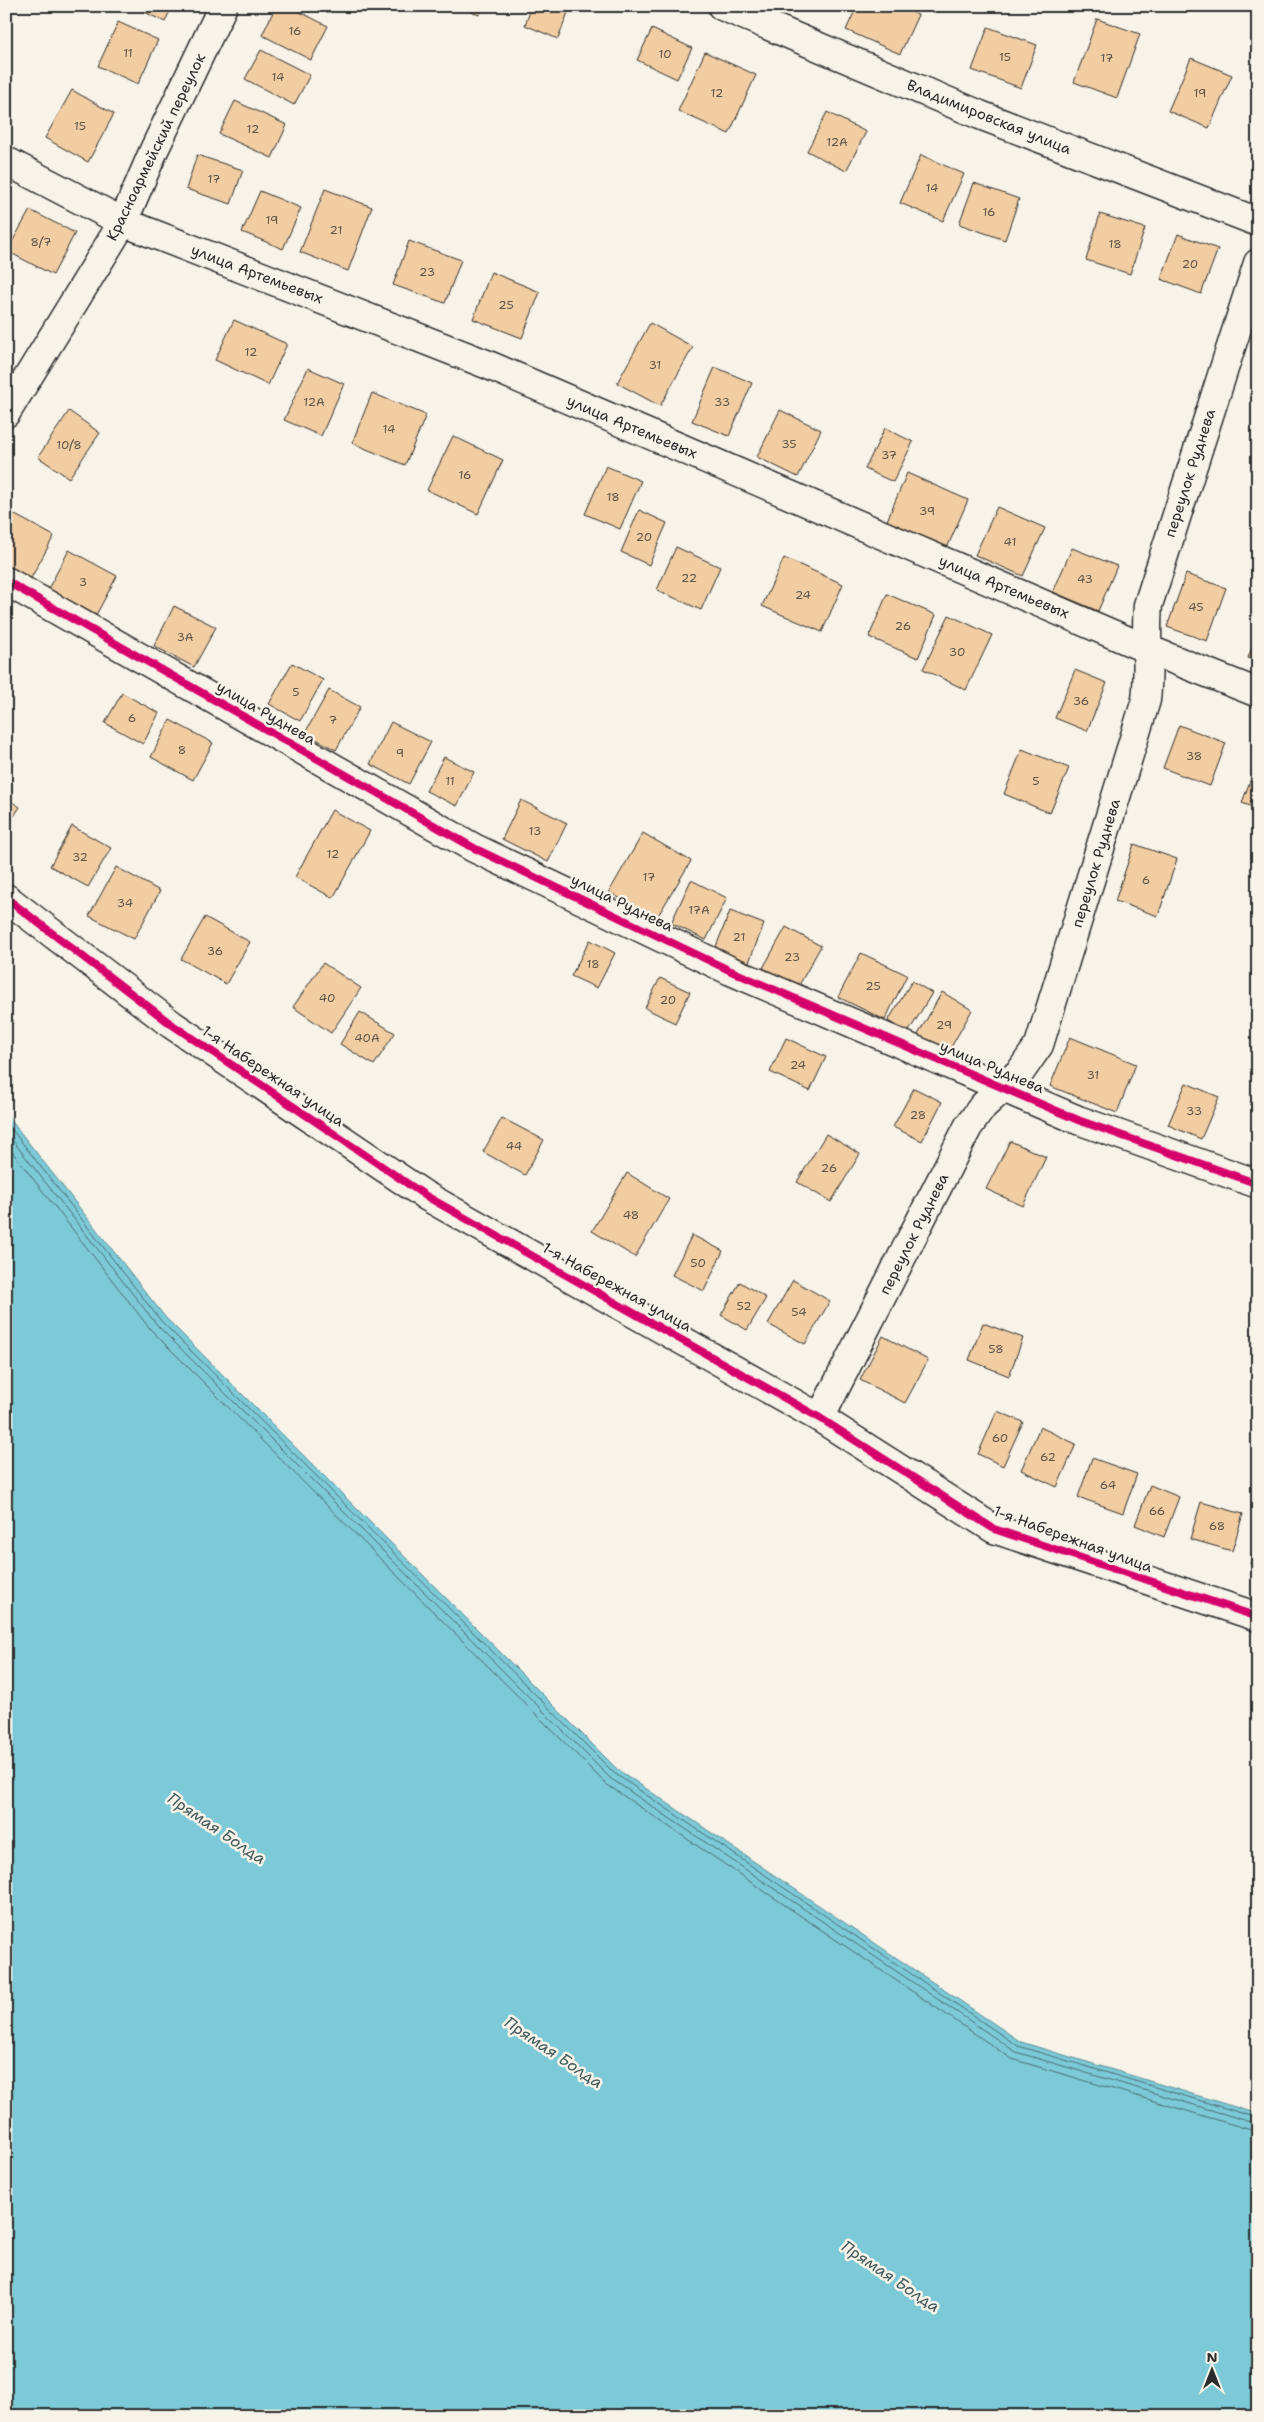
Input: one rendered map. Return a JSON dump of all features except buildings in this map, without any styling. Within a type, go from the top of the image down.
[{"type":"street","name":"Красноармейский переулок","points":[[6,412],[124,222],[154,150],[223,6]]},
{"type":"street","name":"Владимировская улица","points":[[722,6],[980,115],[1258,222]]},
{"type":"street","name":"улица Артемьевых","points":[[6,161],[124,222],[486,364],[1147,649],[1258,693]]},
{"type":"street","name":"переулок Руднева","points":[[820,1418],[968,1127],[983,1106],[1021,1071],[1039,1045],[1146,700],[1149,674],[1146,628],[1148,605],[1258,263]]},
{"type":"street","name":"улица Руднева","points":[[6,581],[474,848],[731,971],[1078,1120],[1258,1184]]},
{"type":"street","name":"1-я Набережная улица","points":[[6,898],[171,1024],[426,1196],[820,1418],[994,1528],[1258,1617]]},
{"type":"water","name":"Прямая Болда","points":[[6,1114],[165,1317],[617,1769],[1021,2042],[1258,2114],[1258,2416],[6,2416]]},
{"type":"cycle path","points":[[6,581],[474,848],[731,971],[1078,1120],[1258,1184]]},
{"type":"cycle path","points":[[6,898],[171,1024],[426,1196],[820,1418],[994,1529],[1258,1617]]}]
